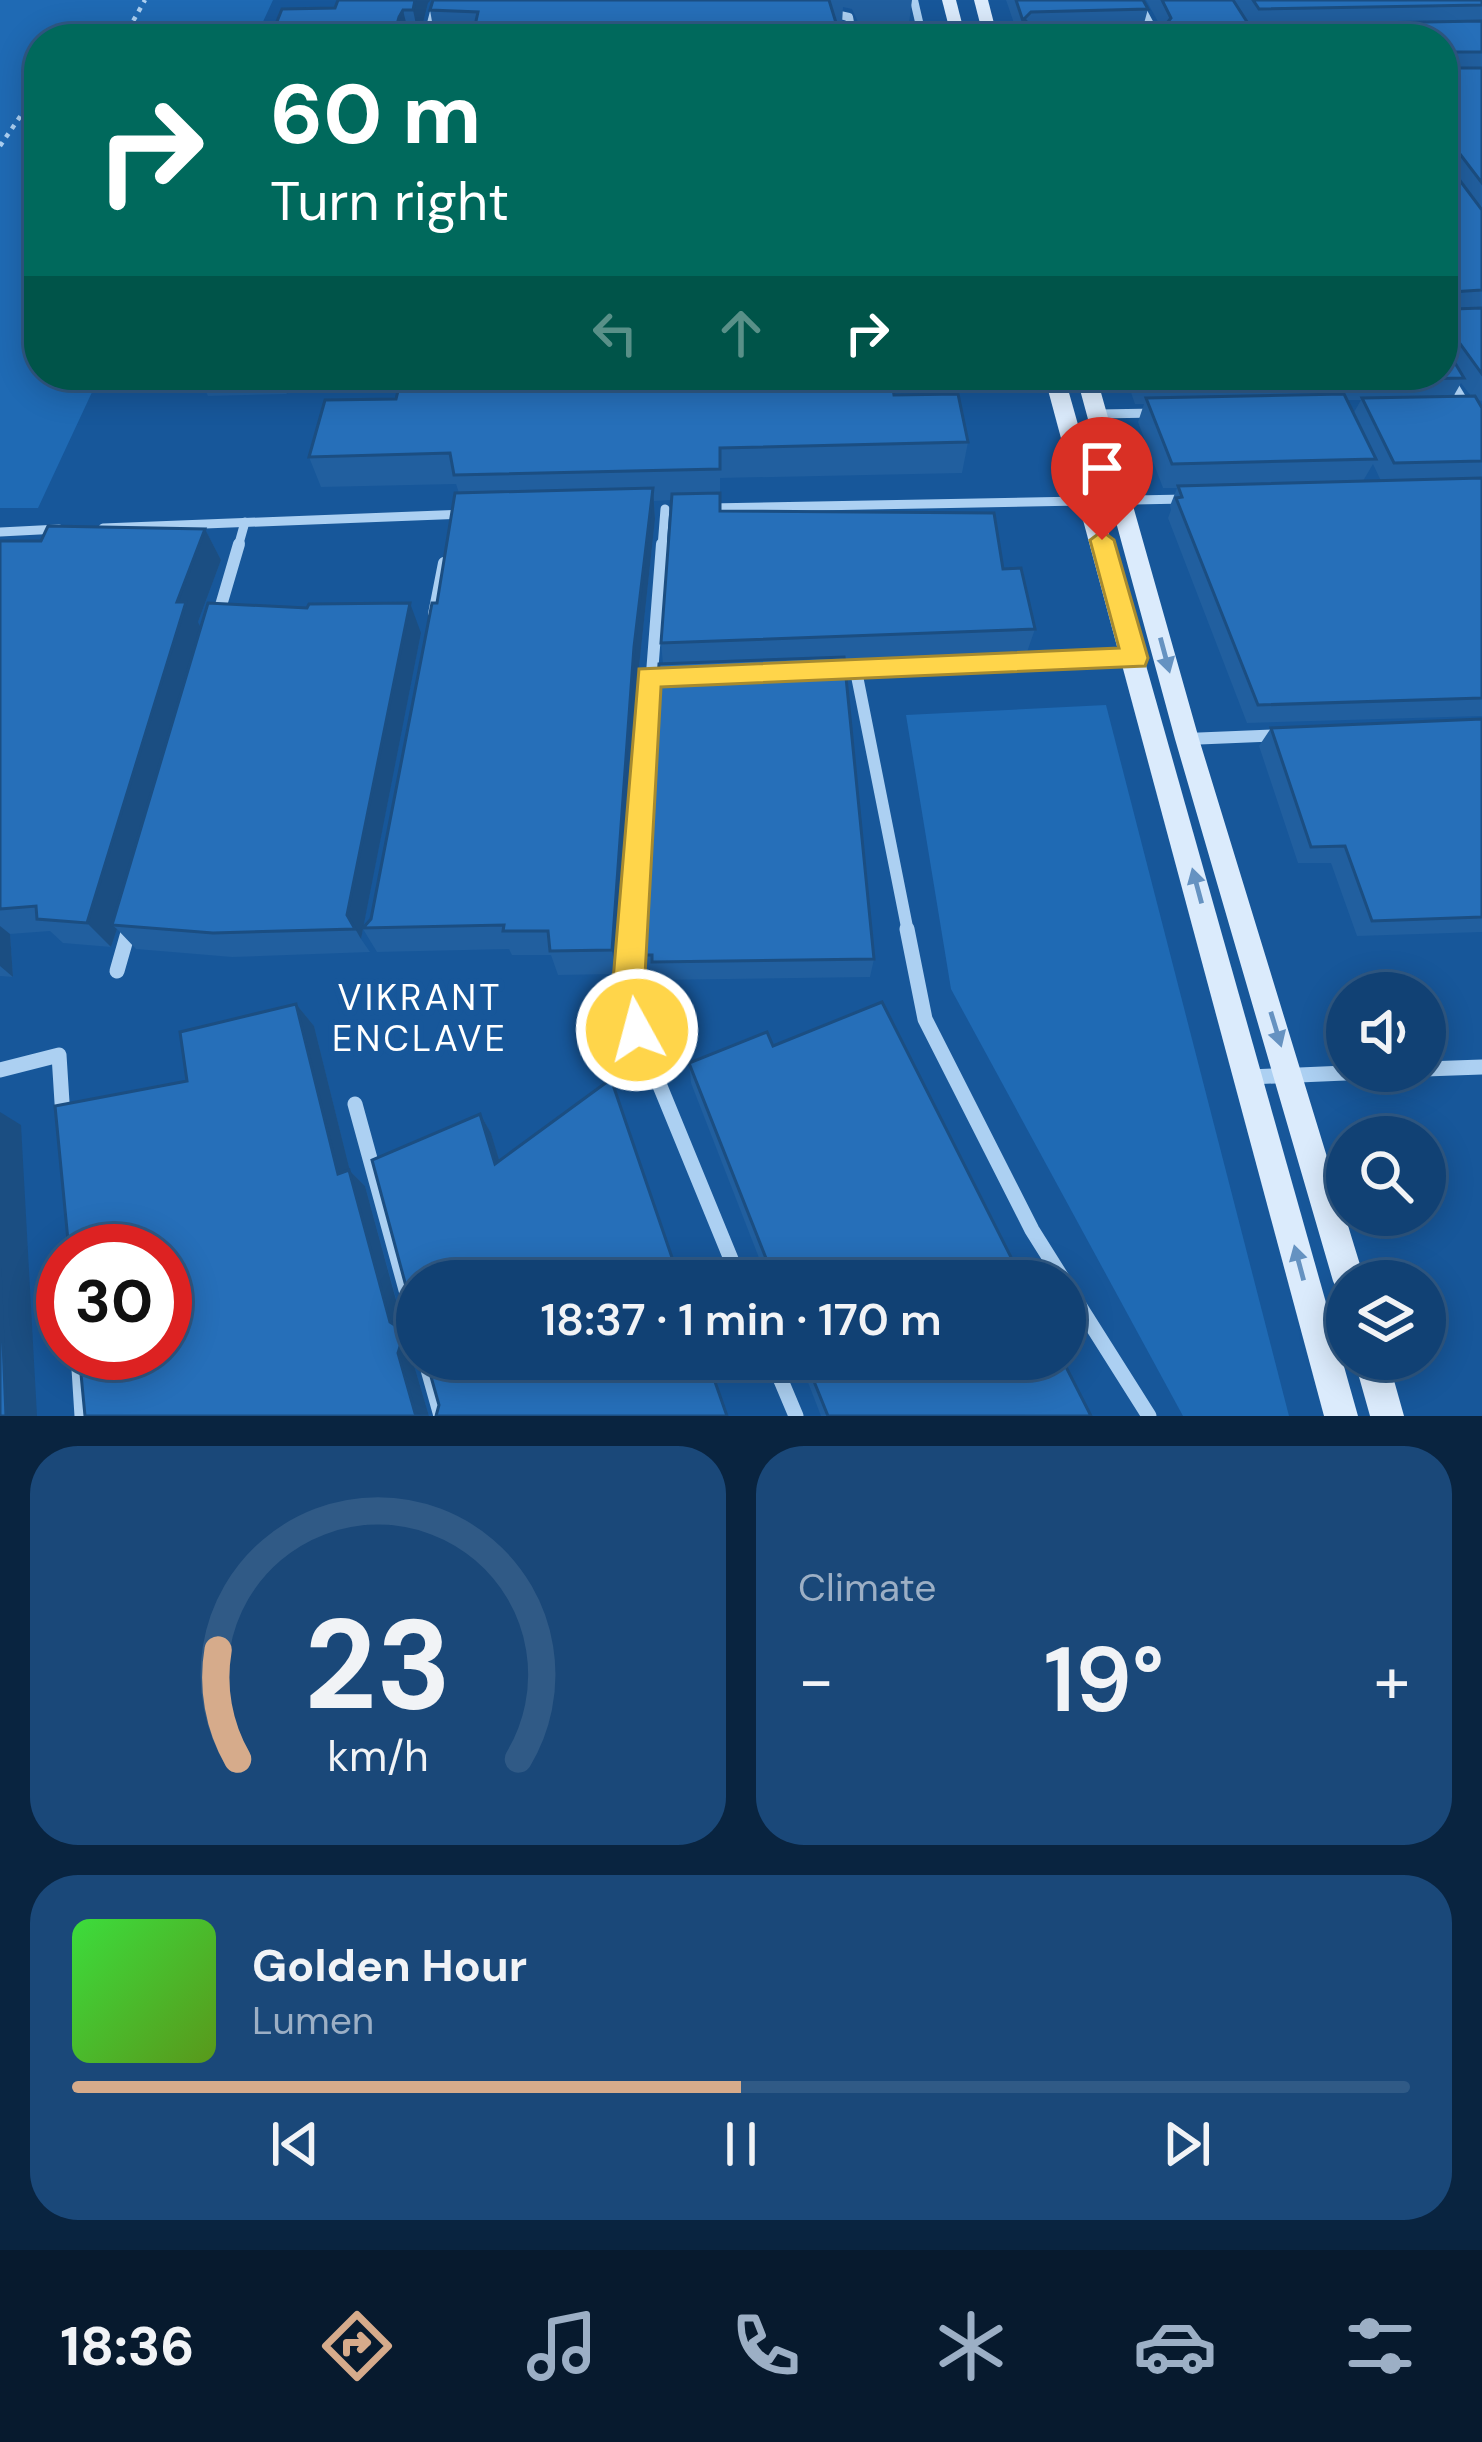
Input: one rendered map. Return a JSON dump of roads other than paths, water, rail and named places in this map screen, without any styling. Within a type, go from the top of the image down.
[{"type":"street","points":[[436,4],[459,8]]},
{"type":"street","points":[[810,8],[849,16],[850,24]]},
{"type":"street","points":[[1058,390],[1341,1416]]},
{"type":"street","points":[[1091,390],[1187,739],[1343,1260]]},
{"type":"street","points":[[1457,390],[1482,432]]},
{"type":"street","points":[[1446,408],[1482,407]]},
{"type":"street","points":[[1098,414],[1169,412]]},
{"type":"street","points":[[641,510],[1194,499]]},
{"type":"street","points":[[665,509],[628,993],[637,1030],[731,1260]]},
{"type":"street","points":[[449,534],[453,514]]},
{"type":"street","points":[[91,528],[476,514]]},
{"type":"street","points":[[212,637],[245,523]]},
{"type":"street","points":[[0,532],[69,529]]},
{"type":"street","points":[[18,547],[25,531]]},
{"type":"street","points":[[433,621],[446,553]]},
{"type":"street","points":[[833,672],[1135,658]]},
{"type":"street","points":[[856,671],[925,1019],[1002,1175],[1051,1260]]},
{"type":"street","points":[[649,677],[671,676]]},
{"type":"street","points":[[1187,739],[1300,734]]},
{"type":"street","points":[[117,971],[136,904]]},
{"type":"street","points":[[0,1070],[59,1055],[65,1142]]},
{"type":"street","points":[[1446,1069],[1482,1067]]},
{"type":"street","points":[[1249,1077],[1326,1074]]},
{"type":"street","points":[[355,1104],[398,1260]]},
{"type":"street","points":[[1086,1317],[1149,1416]]},
{"type":"street","points":[[80,1380],[82,1416]]},
{"type":"street","points":[[431,1380],[441,1416]]},
{"type":"street","points":[[781,1380],[796,1416]]},
{"type":"street","points":[[1377,1380],[1387,1416]]},
{"type":"district","name":"VIKRANT ENCLAVE","points":[[420,1018]]}]
